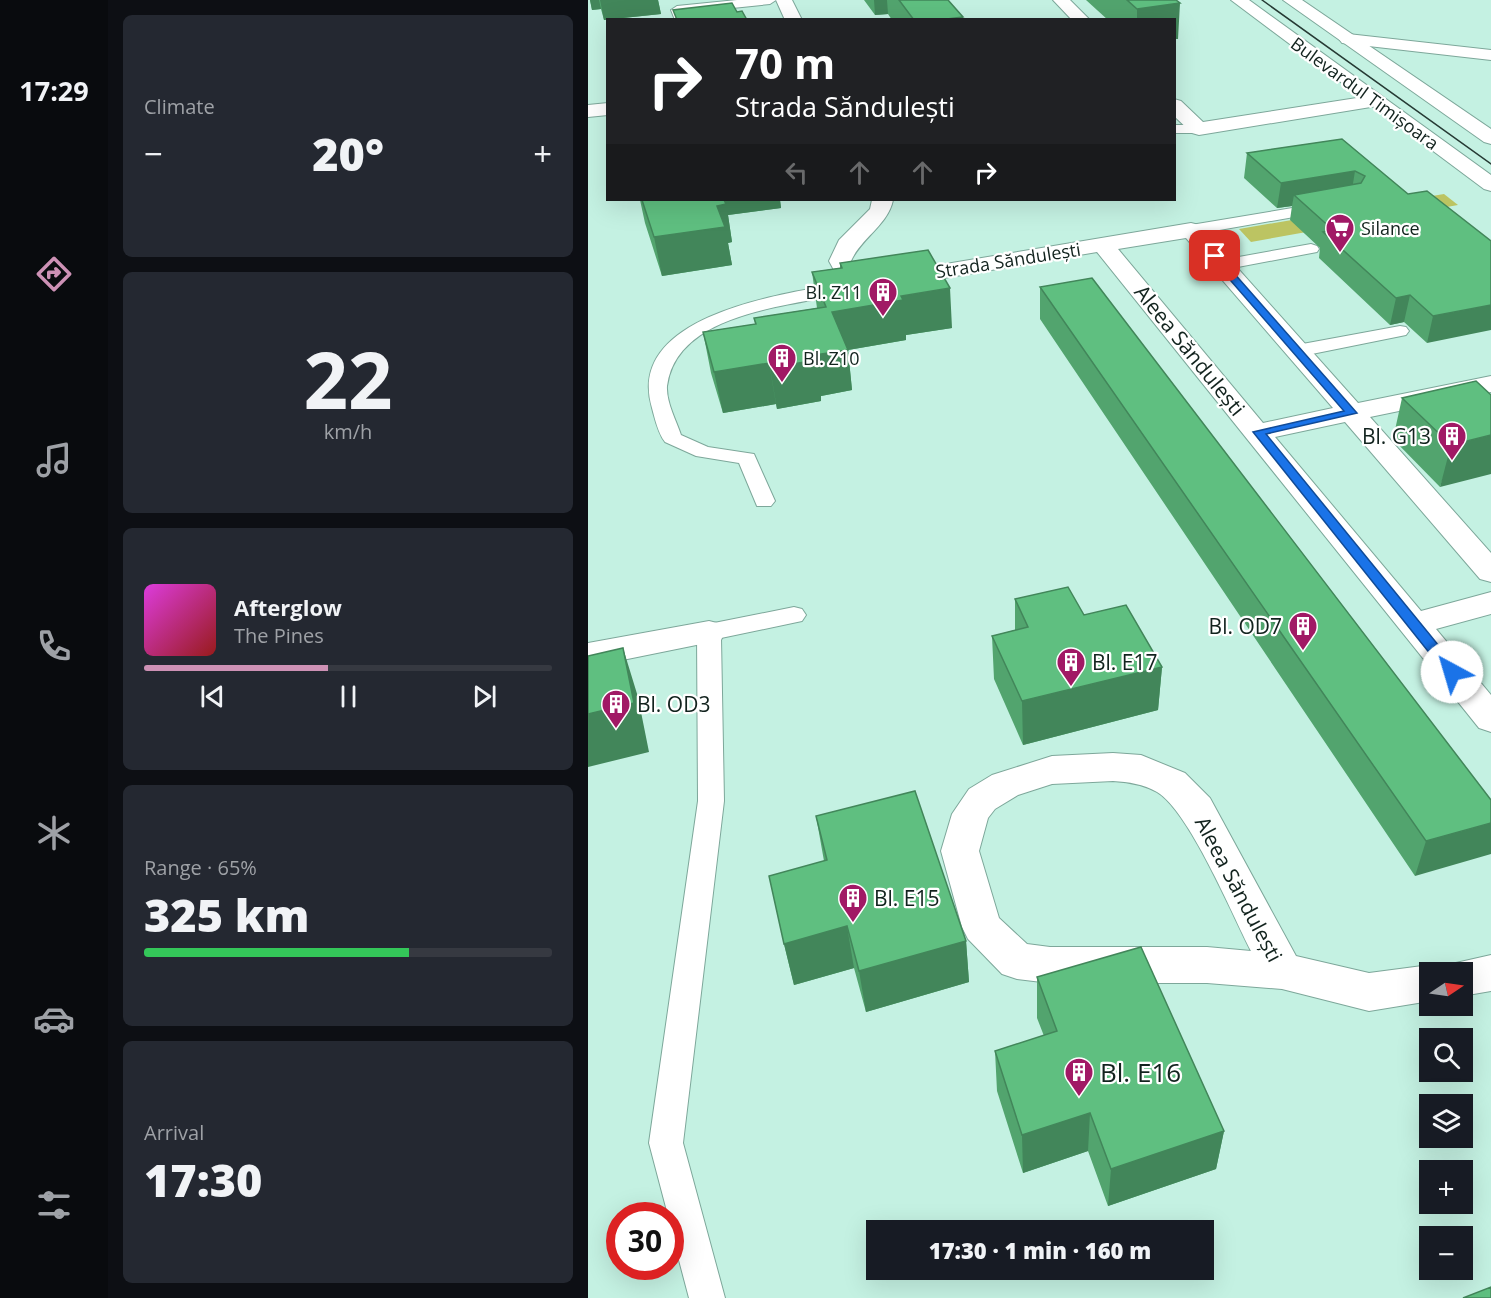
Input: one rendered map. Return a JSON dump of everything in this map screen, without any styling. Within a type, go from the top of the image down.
[{"type":"street","points":[[784,0],[793,18]]},
{"type":"street","points":[[1061,0],[1080,18]]},
{"type":"street","points":[[1244,3],[1292,1]]},
{"type":"street","name":"Bulevardul Timișoara","points":[[1292,1],[1491,138]]},
{"type":"street","name":"Bulevardul Timișoara","points":[[1244,3],[1491,185]]},
{"type":"street","points":[[1348,39],[1491,56]]},
{"type":"street","points":[[1176,107],[1199,129],[1376,100]]},
{"type":"street","points":[[588,111],[606,109]]},
{"type":"street","points":[[867,284],[849,278],[840,261],[847,245],[880,212],[882,201]]},
{"type":"street","points":[[1191,230],[1491,572]]},
{"type":"street","name":"Strada Săndulești","points":[[867,284],[1191,230]]},
{"type":"street","name":"Aleea Săndulești","points":[[1103,245],[1491,719]]},
{"type":"street","points":[[1258,432],[1491,384]]},
{"type":"street","points":[[1413,624],[1491,603]]},
{"type":"street","points":[[588,655],[709,632]]},
{"type":"street","name":"Aleea Săndulești","points":[[1282,971],[1197,808],[1172,783],[1141,769],[1113,767],[1052,770],[1005,785],[982,799],[971,814],[960,851],[982,927],[1017,961],[1050,965],[1207,966],[1282,971],[1368,992],[1419,985]]},
{"type":"street","points":[[1473,976],[1491,973]]},
{"type":"lane","points":[[680,18],[677,10],[770,0]]},
{"type":"lane","points":[[1176,129],[1199,129]]},
{"type":"lane","points":[[1191,230],[1340,205]]},
{"type":"lane","points":[[1222,265],[1311,249]]},
{"type":"lane","points":[[764,501],[747,458],[703,452],[672,438],[657,386],[664,362],[686,338],[720,316],[767,302],[867,284]]},
{"type":"lane","points":[[1297,351],[1400,331]]},
{"type":"lane","points":[[707,1298],[666,1143],[711,801],[709,632],[794,615]]},
{"type":"green space","points":[[1444,194],[1458,205],[1251,242],[1239,229]]},
{"type":"building","points":[[899,0],[948,0],[963,17],[955,18],[912,18]]},
{"type":"building","points":[[1127,0],[1176,0],[1180,3],[1137,9]]},
{"type":"building","points":[[732,3],[737,12],[742,11],[746,18],[676,18],[673,10]]},
{"type":"building","points":[[1342,139],[1408,194],[1427,191],[1491,241],[1491,305],[1433,316],[1410,295],[1396,298],[1323,232],[1333,230],[1294,195],[1361,183],[1365,176],[1355,171],[1281,183],[1247,153]]},
{"type":"building","points":[[642,201],[724,201],[726,204],[717,206],[725,227],[654,237]]},
{"type":"building","points":[[928,250],[950,288],[901,296],[903,300],[832,312],[848,350],[814,355],[816,360],[770,368],[769,363],[714,372],[703,332],[756,324],[754,318],[826,307],[812,272],[842,268],[840,263]]},
{"type":"building","points":[[1092,278],[1491,800],[1491,823],[1426,841],[1040,287]]},
{"type":"building","points":[[1476,381],[1491,395],[1491,435],[1451,445],[1402,398]]},
{"type":"building","points":[[1068,587],[1084,615],[1126,605],[1162,667],[1022,701],[992,636],[1028,627],[1015,599]]},
{"type":"building","points":[[623,648],[634,703],[588,714],[588,656]]},
{"type":"building","points":[[915,791],[966,941],[859,971],[847,926],[784,944],[769,876],[827,860],[816,816]]},
{"type":"building","name":"Bl. E16","points":[[1141,947],[1224,1131],[1111,1169],[1090,1113],[1022,1135],[995,1051],[1057,1031],[1037,977]]},
{"type":"building","points":[[1491,1287],[1491,1298],[1463,1298]]},
{"type":"tram line","points":[[1262,0],[1491,164]]},
{"type":"place","name":"Silance","points":[[1340,254]]},
{"type":"place","name":"Bl. Z11","points":[[883,318]]},
{"type":"place","name":"Bl. Z10","points":[[782,384]]},
{"type":"place","name":"Bl. G13","points":[[1452,462]]},
{"type":"place","name":"Bl. OD7","points":[[1303,652]]},
{"type":"place","name":"Bl. E17","points":[[1071,688]]},
{"type":"place","name":"Bl. OD3","points":[[616,730]]},
{"type":"place","name":"Bl. E15","points":[[853,924]]},
{"type":"place","name":"Bl. E16","points":[[1079,1098]]},
{"type":"route","points":[[1215,256],[1351,413],[1258,432],[1452,672]]}]
